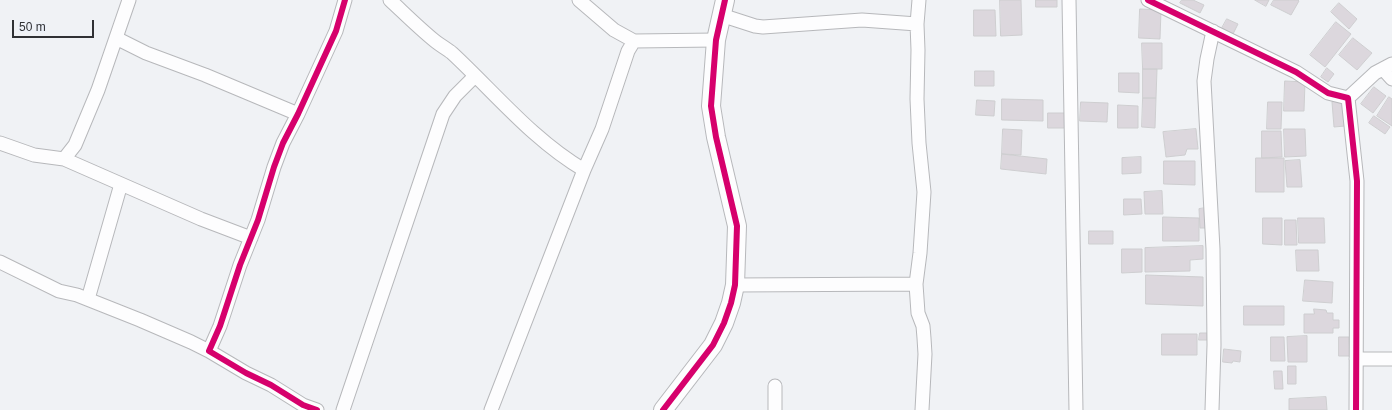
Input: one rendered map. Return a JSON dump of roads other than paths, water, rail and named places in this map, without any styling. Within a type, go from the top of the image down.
[{"type":"street","points":[[64,159],[75,144],[98,90],[130,0]]},
{"type":"street","points":[[209,351],[251,238],[283,143],[336,31],[345,0]]},
{"type":"street","points":[[390,0],[435,41],[451,52],[536,134],[584,170]]},
{"type":"street","points":[[579,0],[614,30],[634,40],[716,40]]},
{"type":"street","points":[[919,0],[917,24],[917,107],[924,192],[920,253],[916,284],[918,313],[923,326],[925,354],[922,410]]},
{"type":"street","points":[[1069,0],[1076,410]]},
{"type":"street","points":[[1148,0],[1296,72],[1328,92],[1348,98]]},
{"type":"street","points":[[663,410],[713,345],[724,324],[735,285],[737,226],[716,137],[711,106],[716,40],[723,7],[755,26],[763,27],[862,20],[917,24]]},
{"type":"street","points":[[1212,410],[1214,345],[1212,249],[1204,81],[1213,31]]},
{"type":"street","points":[[116,38],[146,53],[298,114]]},
{"type":"street","points":[[491,410],[584,170],[602,130],[628,51],[634,40]]},
{"type":"street","points":[[1348,98],[1374,73],[1387,66],[1392,79]]},
{"type":"street","points":[[343,410],[444,114],[455,96],[475,76]]},
{"type":"street","points":[[1348,98],[1357,181],[1356,410]]},
{"type":"street","points":[[0,143],[34,155],[64,159],[201,219],[251,238]]},
{"type":"street","points":[[88,299],[121,184]]},
{"type":"street","points":[[1,266],[59,291],[88,299],[191,342],[246,373],[271,385],[303,405],[318,410]]},
{"type":"street","points":[[735,285],[916,284]]},
{"type":"street","points":[[1356,359],[1392,359]]},
{"type":"street","points":[[775,386],[775,410]]}]
